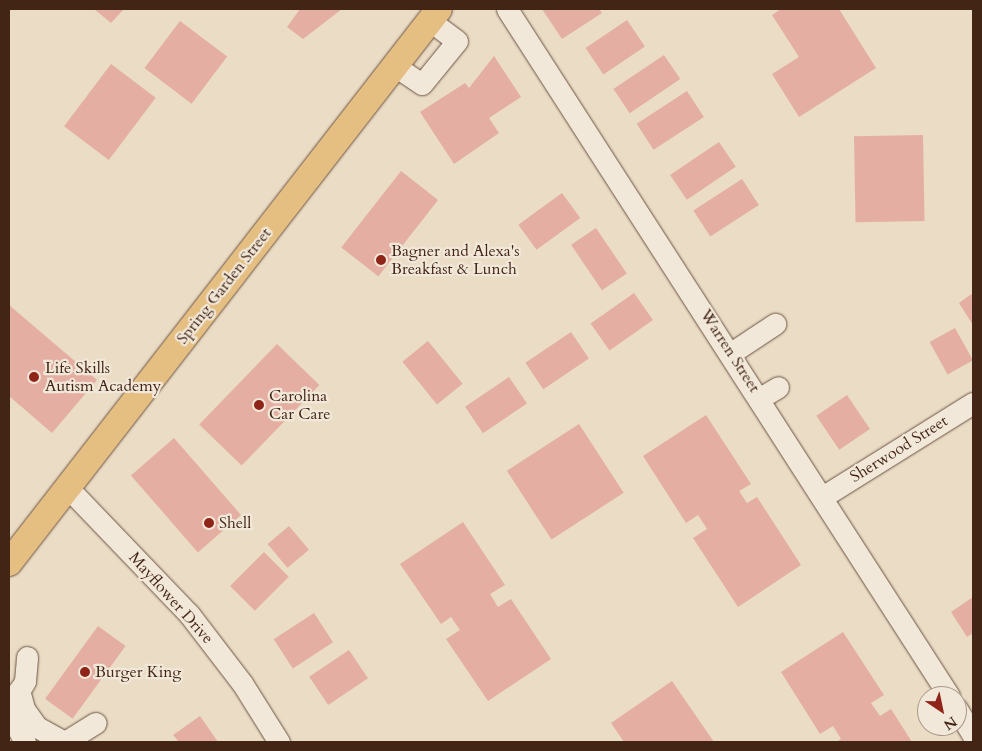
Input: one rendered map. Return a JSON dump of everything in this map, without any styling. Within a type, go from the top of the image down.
[{"type":"main road","name":"Spring Garden Street","points":[[9,561],[68,488],[434,15]]},
{"type":"street","name":"Warren Street","points":[[507,9],[730,353],[769,392],[824,496],[947,686]]},
{"type":"street","points":[[730,353],[775,324]]},
{"type":"street","name":"Sherwood Street","points":[[824,496],[973,403]]},
{"type":"street","name":"Mayflower Drive","points":[[68,488],[189,614],[242,683],[279,742]]},
{"type":"street","points":[[27,657],[25,681],[14,699],[37,727],[64,742],[96,723]]},
{"type":"street","points":[[9,713],[25,742]]},
{"type":"street","name":"Warren Street","points":[[967,723],[973,736]]},
{"type":"building","points":[[94,9],[124,9],[111,23]]},
{"type":"building","points":[[300,9],[342,9],[303,39],[287,27]]},
{"type":"building","points":[[542,9],[599,9],[602,13],[562,39]]},
{"type":"building","points":[[781,9],[839,9],[876,68],[799,117],[772,74],[799,57],[772,15]]},
{"type":"building","points":[[627,20],[645,47],[603,74],[586,48]]},
{"type":"building","points":[[180,21],[227,57],[192,104],[144,68]]},
{"type":"building","points":[[664,55],[680,79],[630,113],[613,89]]},
{"type":"building","points":[[494,56],[521,97],[489,118],[499,133],[454,164],[420,112],[465,83],[469,88]]},
{"type":"building","points":[[111,64],[156,98],[109,160],[64,126]]},
{"type":"building","points":[[687,91],[704,117],[654,150],[637,124]]},
{"type":"building","points":[[923,135],[925,221],[856,222],[854,136]]},
{"type":"building","points":[[719,142],[736,167],[687,200],[670,175]]},
{"type":"building","points":[[401,171],[438,200],[378,276],[341,247]]},
{"type":"building","points":[[742,179],[759,205],[710,237],[693,211]]},
{"type":"building","points":[[562,193],[580,218],[537,250],[518,225]]},
{"type":"building","points":[[596,228],[627,274],[602,290],[571,245]]},
{"type":"building","points":[[634,293],[653,320],[610,350],[591,323]]},
{"type":"building","points":[[973,293],[973,325],[959,303]]},
{"type":"building","points":[[9,305],[97,380],[52,433],[9,396]]},
{"type":"building","points":[[955,328],[973,360],[948,374],[930,342]]},
{"type":"building","points":[[571,332],[589,359],[543,389],[525,363]]},
{"type":"building","points":[[428,341],[463,384],[437,405],[402,362]]},
{"type":"building","name":"Carolina Car Care","points":[[277,344],[319,385],[242,466],[199,425]]},
{"type":"building","points":[[509,377],[527,404],[483,433],[465,407]]},
{"type":"building","points":[[847,395],[870,429],[839,450],[816,416]]},
{"type":"building","points":[[706,415],[751,484],[739,491],[747,503],[757,497],[801,565],[738,607],[693,538],[707,529],[698,515],[686,523],[643,456]]},
{"type":"building","points":[[579,424],[624,493],[552,540],[507,471]]},
{"type":"building","points":[[174,438],[241,515],[198,552],[131,475]]},
{"type":"building","points":[[463,522],[505,585],[490,594],[498,607],[511,599],[551,659],[488,701],[446,639],[460,630],[451,617],[441,624],[400,564]]},
{"type":"building","points":[[289,526],[309,550],[287,568],[268,544]]},
{"type":"building","points":[[264,552],[289,577],[255,611],[230,586]]},
{"type":"building","points":[[973,597],[973,633],[967,637],[951,612]]},
{"type":"building","points":[[314,613],[333,642],[293,668],[274,639]]},
{"type":"building","name":"Burger King","points":[[98,626],[126,646],[73,719],[45,699]]},
{"type":"building","points":[[843,632],[884,695],[871,703],[880,716],[891,709],[912,742],[836,742],[841,739],[833,726],[820,734],[781,672]]},
{"type":"building","points":[[349,650],[368,678],[328,705],[309,677]]},
{"type":"building","points":[[672,681],[714,742],[624,742],[611,723]]},
{"type":"building","points":[[200,716],[218,742],[179,742],[173,735]]},
{"type":"place","name":"Bagner and Alexa's Breakfast & Lunch","points":[[381,260]]},
{"type":"place","name":"Life Skills Autism Academy","points":[[34,377]]},
{"type":"place","name":"Carolina Car Care","points":[[259,405]]},
{"type":"place","name":"Shell","points":[[209,523]]},
{"type":"place","name":"Burger King","points":[[85,672]]}]
